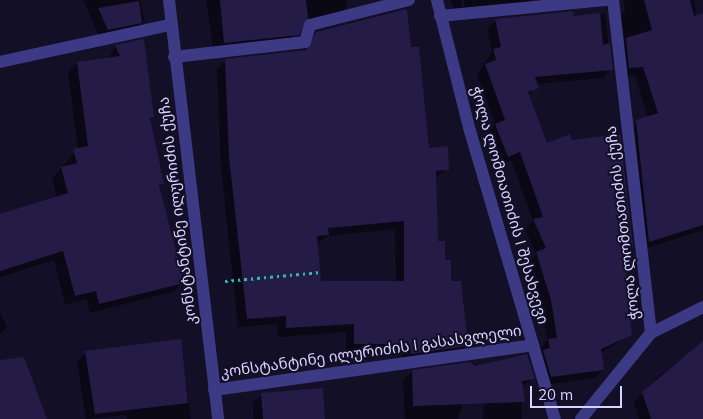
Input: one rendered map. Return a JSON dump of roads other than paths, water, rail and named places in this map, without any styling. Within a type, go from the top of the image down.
[{"type":"street","name":"კონსტანტინე ილურიძის ქუჩა","points":[[169,0],[170,25],[218,419]]},
{"type":"street","points":[[174,57],[305,42],[310,26],[409,0]]},
{"type":"street","name":"ჭოლა ლომთათიძის I შესახვევი","points":[[437,0],[533,345],[556,419]]},
{"type":"street","points":[[440,16],[606,0]]},
{"type":"street","name":"ჭოლა ლომთათიძის ქუჩა","points":[[581,419],[651,333],[613,0]]},
{"type":"street","points":[[0,62],[170,25]]},
{"type":"street","points":[[651,333],[703,308]]},
{"type":"street","name":"კონსტანტინე ილურიძის I გასასვლელი","points":[[214,390],[533,345]]}]
